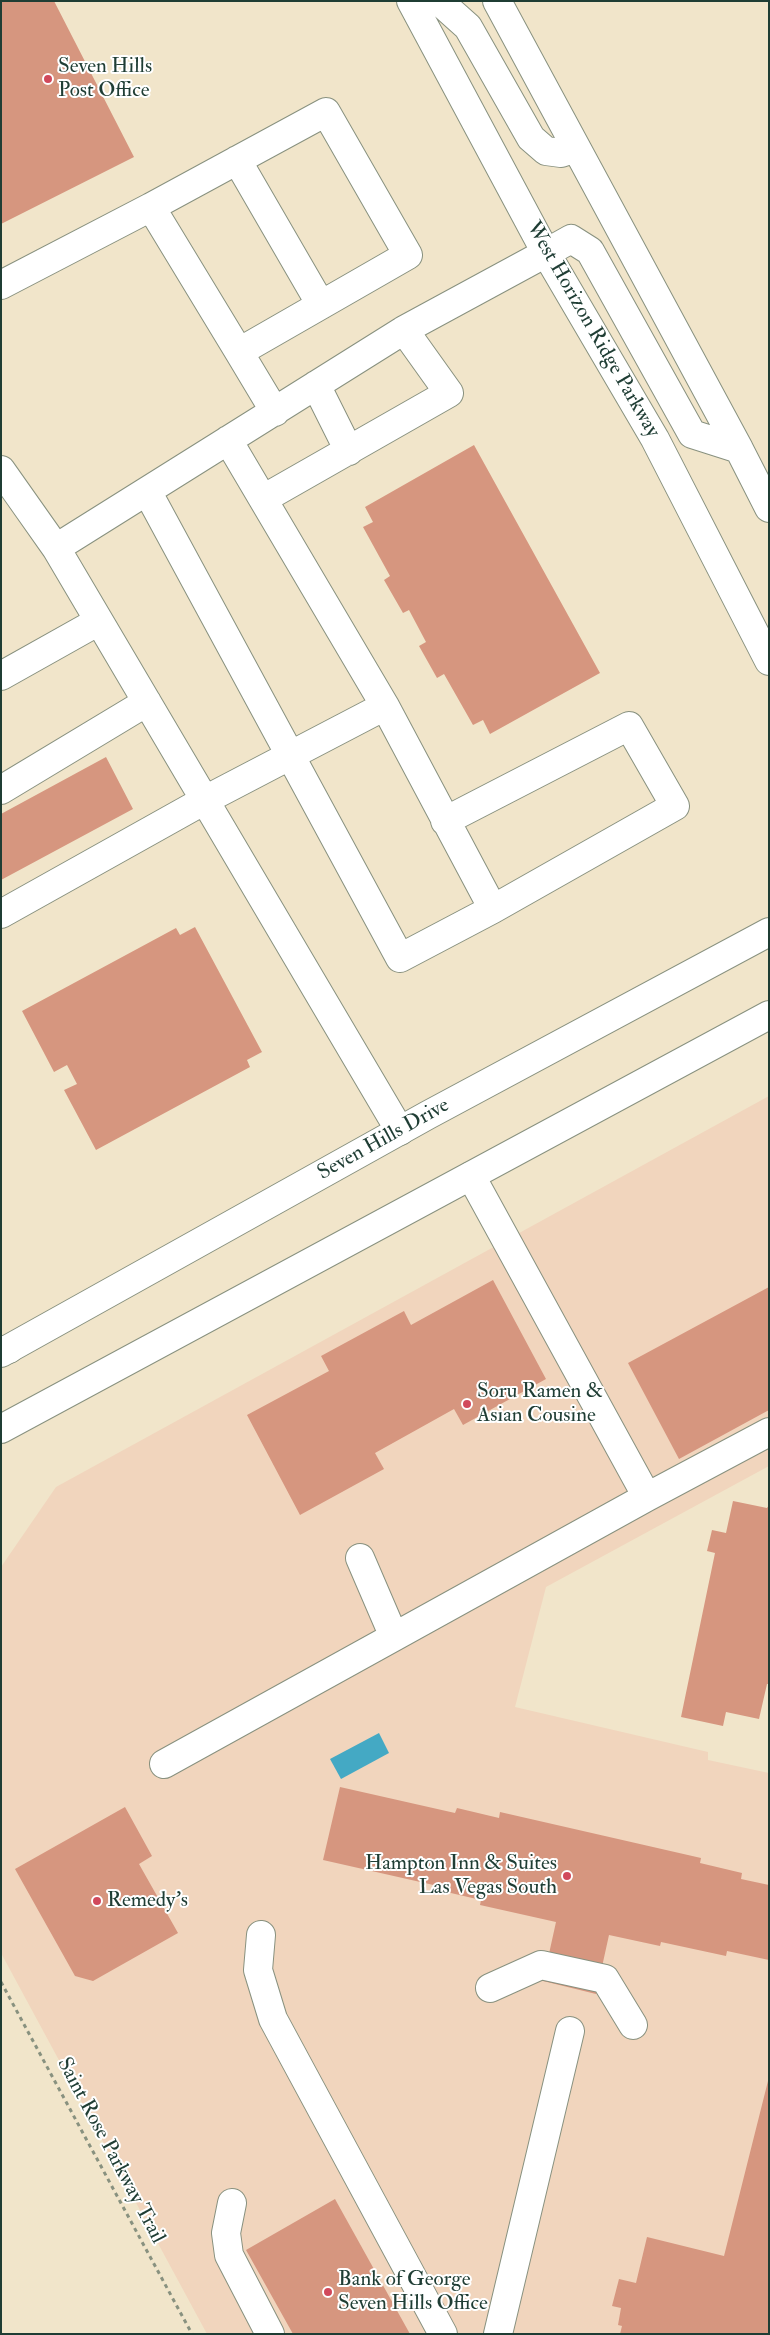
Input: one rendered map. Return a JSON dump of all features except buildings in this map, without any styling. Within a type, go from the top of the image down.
[{"type":"main road","name":"West Horizon Ridge Parkway","points":[[411,1],[546,253],[655,439],[769,661]]},
{"type":"main road","points":[[439,1],[468,27],[531,138],[546,151],[561,153],[576,148]]},
{"type":"main road","points":[[496,1],[739,449],[769,508]]},
{"type":"main road","points":[[1,285],[151,207],[326,112],[408,255],[239,352]]},
{"type":"main road","points":[[237,160],[321,305]]},
{"type":"main road","points":[[151,207],[274,412]]},
{"type":"main road","points":[[56,548],[404,330],[571,239],[590,251],[692,434],[739,449]]},
{"type":"main road","points":[[263,499],[449,393],[404,330]]},
{"type":"main road","points":[[316,385],[349,451]]},
{"type":"main road","points":[[228,440],[385,706],[493,909]]},
{"type":"main road","points":[[1,470],[56,548],[400,1130]]},
{"type":"main road","points":[[147,491],[400,958],[493,909],[675,806],[629,726],[446,821]]},
{"type":"main road","points":[[1,676],[99,621]]},
{"type":"main road","points":[[1,790],[147,702]]},
{"type":"main road","points":[[1,914],[205,800],[385,706]]},
{"type":"main road","name":"Seven Hills Drive","points":[[4,1351],[400,1130],[769,932]]},
{"type":"main road","points":[[1,1429],[769,1015]]},
{"type":"main road","points":[[471,1176],[647,1497]]},
{"type":"main road","points":[[164,1764],[647,1497],[769,1432]]},
{"type":"main road","points":[[360,1558],[394,1637]]},
{"type":"main road","points":[[261,1935],[258,1970],[273,2019],[439,2323],[443,2334]]},
{"type":"main road","points":[[490,1988],[541,1965],[605,1980],[633,2025]]},
{"type":"main road","points":[[498,2334],[570,2031]]},
{"type":"main road","points":[[232,2202],[226,2233],[229,2255],[270,2334]]},
{"type":"path","name":"Saint Rose Parkway Trail","points":[[1,1982],[192,2334]]},
{"type":"shaded area","points":[[769,1096],[769,1466],[546,1587],[515,1707],[708,1752],[708,1760],[769,1773],[769,2334],[207,2334],[1,1953],[1,1567],[56,1487]]},
{"type":"water","points":[[379,1733],[389,1753],[341,1779],[330,1759]]},
{"type":"place","name":"Seven Hills Post Office","points":[[48,79]]},
{"type":"place","name":"Soru Ramen & Asian Cousine","points":[[467,1404]]},
{"type":"place","name":"Hampton Inn & Suites Las Vegas South","points":[[567,1876]]},
{"type":"place","name":"Remedy's","points":[[97,1901]]},
{"type":"place","name":"Bank of George Seven Hills Office","points":[[328,2292]]}]
